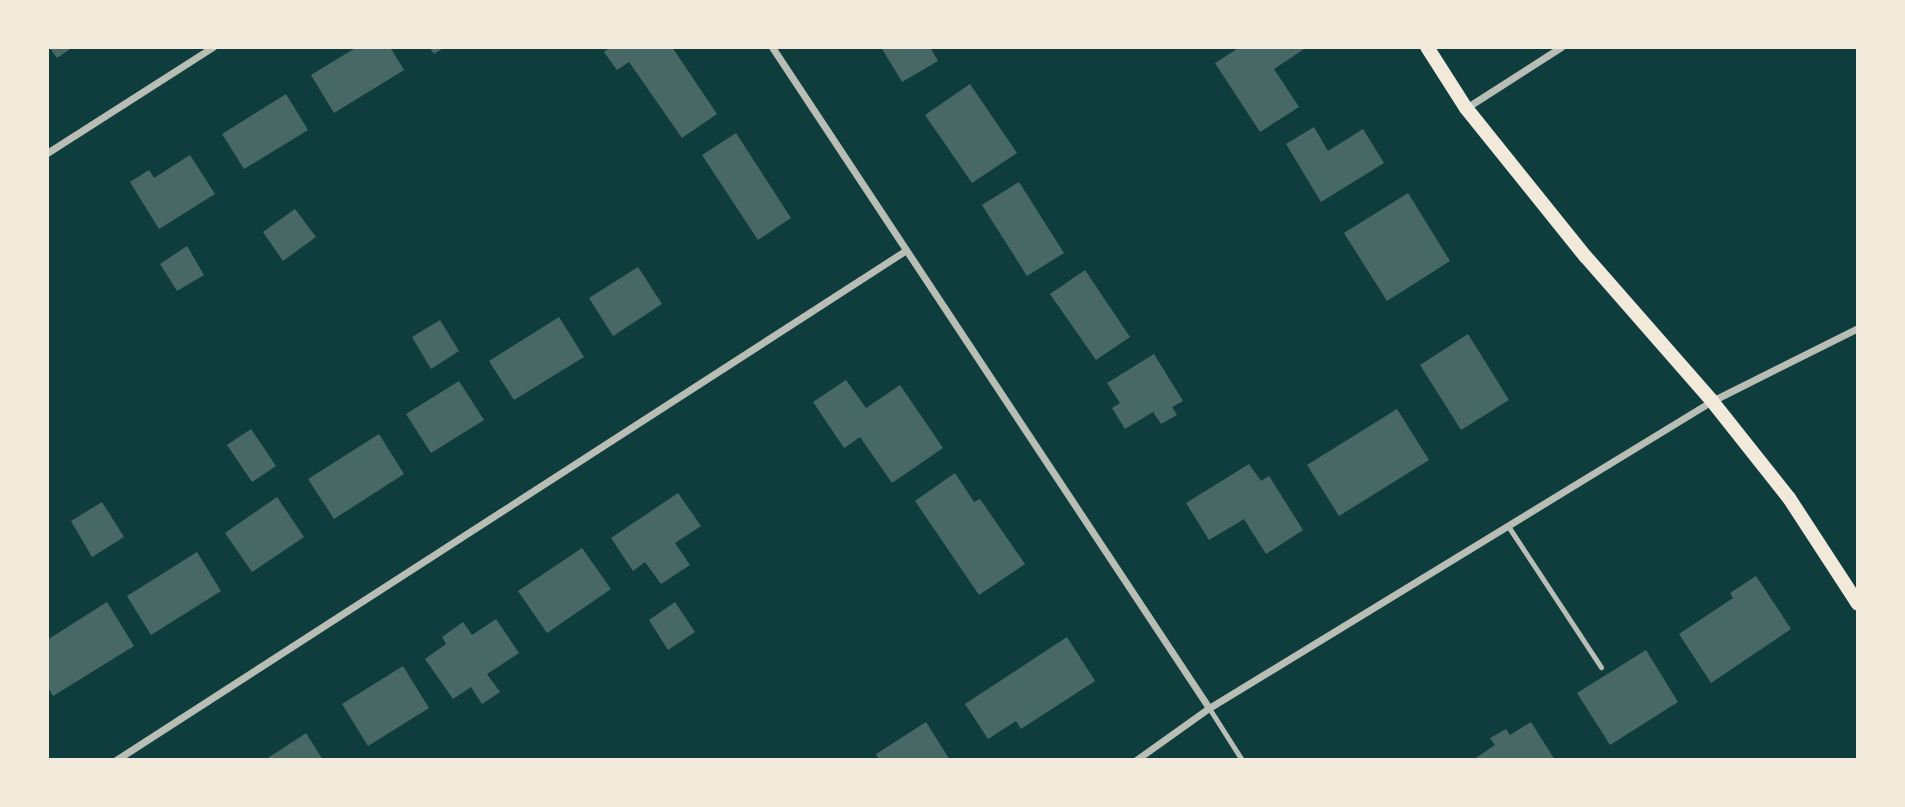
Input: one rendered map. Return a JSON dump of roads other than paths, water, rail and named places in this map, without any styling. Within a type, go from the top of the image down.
[{"type":"main road","points":[[1427,47],[1466,108],[1586,257],[1712,401],[1789,498],[1858,604]]},
{"type":"street","points":[[47,153],[213,47]]},
{"type":"street","points":[[772,47],[1209,708]]},
{"type":"street","points":[[1466,108],[1561,47]]},
{"type":"street","points":[[116,760],[905,251]]},
{"type":"street","points":[[1136,760],[1209,708],[1712,401],[1858,328]]},
{"type":"lane","points":[[1508,526],[1601,667]]},
{"type":"lane","points":[[1209,708],[1242,760]]}]
